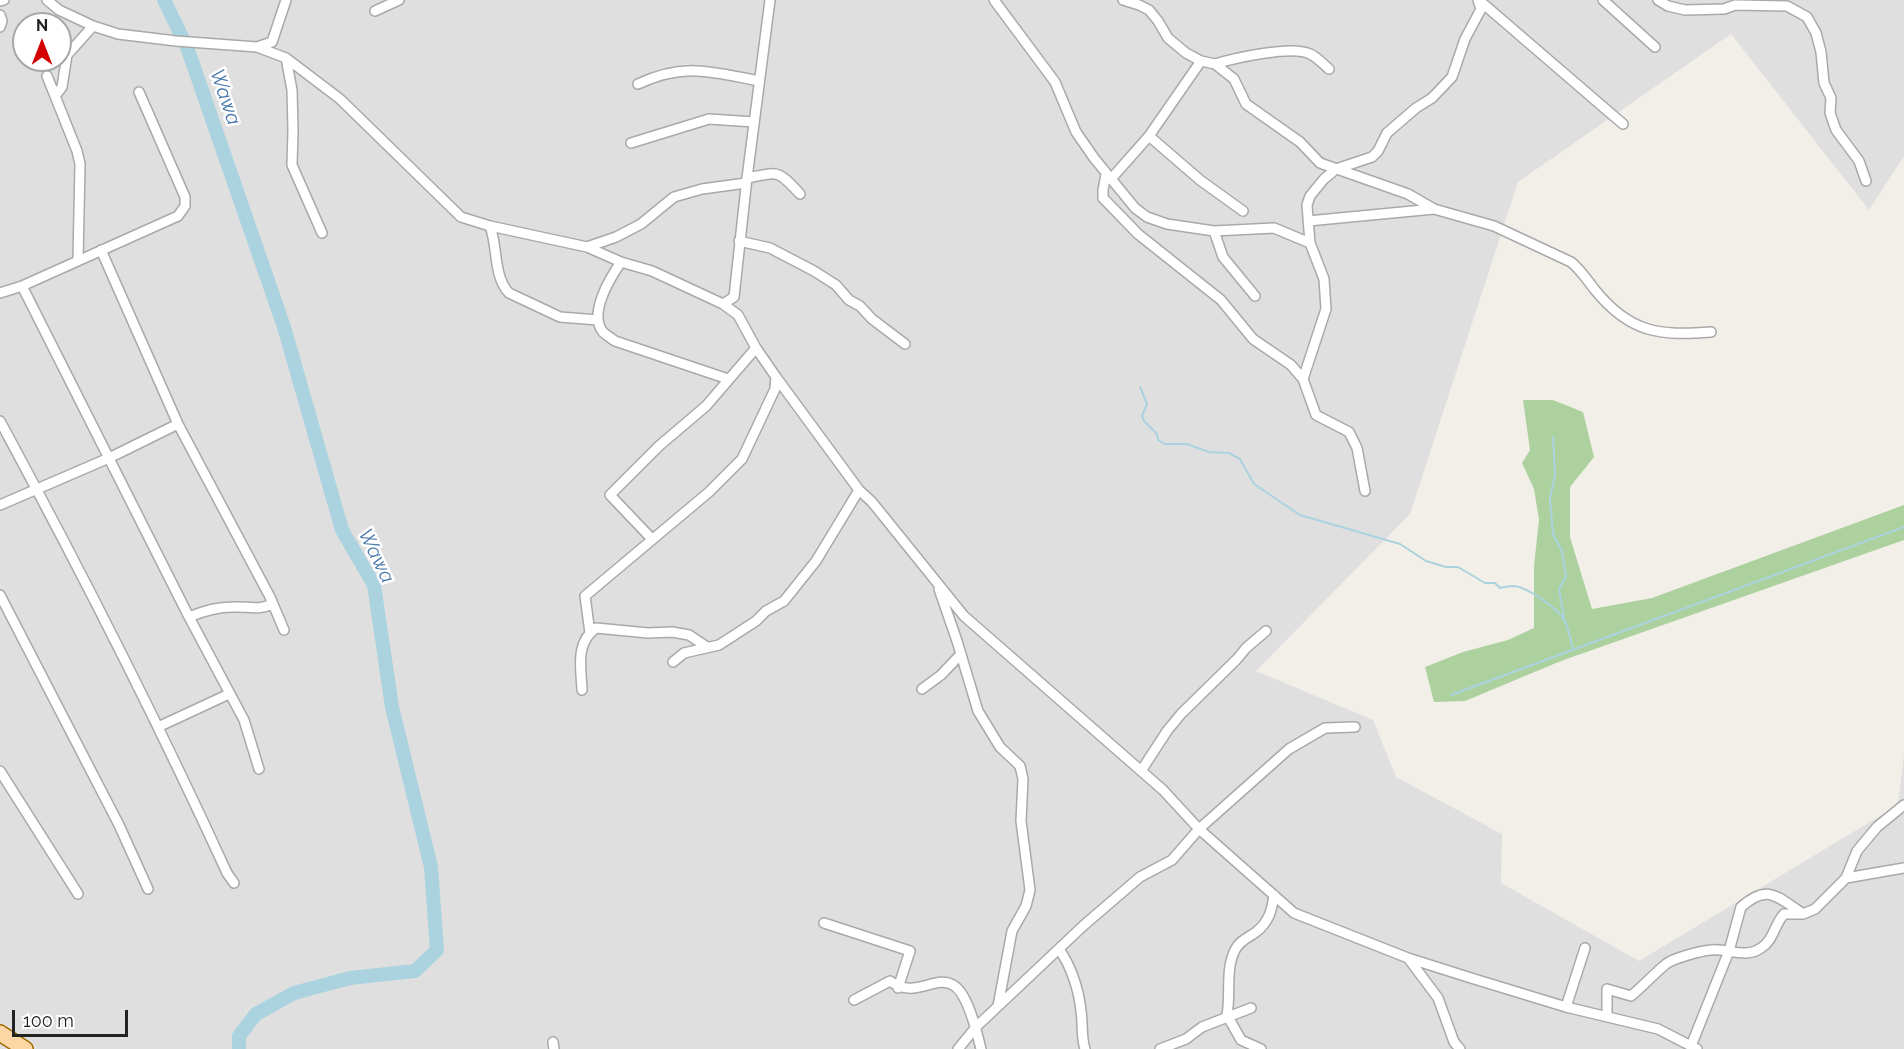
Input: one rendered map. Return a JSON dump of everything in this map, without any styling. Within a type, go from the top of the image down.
[{"type":"main road","points":[[0,1033],[25,1049]]},
{"type":"street","points":[[47,0],[59,10],[93,26],[118,33],[176,41],[257,47],[286,58],[340,99],[460,217],[490,226],[587,247],[621,262],[652,271],[723,304],[738,315]]},
{"type":"street","points":[[257,47],[272,42],[286,0]]},
{"type":"street","points":[[375,11],[399,0]]},
{"type":"street","points":[[770,0],[739,241],[734,297],[738,315],[756,348],[776,377],[859,490],[872,502],[964,616],[1163,790],[1199,829],[1294,913],[1408,958],[1566,1008],[1658,1029],[1694,1047],[1729,951],[1741,907],[1761,893],[1769,893],[1803,914]]},
{"type":"street","points":[[994,0],[1055,82],[1076,132],[1135,208],[1147,217],[1167,224],[1214,231],[1274,228],[1310,243]]},
{"type":"street","points":[[1123,0],[1149,10],[1168,38],[1186,53],[1201,61],[1215,64],[1234,79],[1246,104],[1300,142],[1320,163],[1408,194],[1434,209],[1494,226],[1571,262],[1617,312],[1640,327],[1668,334],[1711,333]]},
{"type":"street","points":[[1603,0],[1655,47]]},
{"type":"street","points":[[1658,0],[1668,6],[1685,10],[1724,9],[1735,5],[1795,5],[1807,17],[1816,33],[1821,52],[1824,83],[1831,98],[1830,113],[1836,130],[1859,161],[1866,181]]},
{"type":"street","points":[[1302,379],[1326,309],[1324,279],[1310,243],[1307,205],[1310,196],[1336,169],[1372,157],[1378,151],[1387,133],[1416,108],[1432,98],[1452,77],[1465,39],[1480,9],[1479,1]]},
{"type":"street","points":[[1479,1],[1623,124]]},
{"type":"street","points":[[0,15],[0,27]]},
{"type":"street","points":[[56,96],[62,87],[67,55],[93,26]]},
{"type":"street","points":[[1215,64],[1293,50],[1310,54],[1329,69]]},
{"type":"street","points":[[286,58],[292,90],[292,165],[322,233]]},
{"type":"street","points":[[1201,61],[1149,136],[1109,176],[1103,190],[1103,198],[1138,234],[1221,300],[1253,339],[1291,365],[1302,379],[1316,415],[1349,432],[1357,448],[1365,491]]},
{"type":"street","points":[[638,84],[674,71],[700,70],[759,81]]},
{"type":"street","points":[[47,76],[80,164],[78,260]]},
{"type":"street","points":[[0,293],[22,286],[178,216],[185,206],[185,198],[139,92]]},
{"type":"street","points":[[631,143],[709,119],[754,122]]},
{"type":"street","points":[[1149,136],[1200,180],[1243,211]]},
{"type":"street","points":[[587,247],[616,237],[641,224],[674,197],[702,189],[772,174],[783,175],[800,194]]},
{"type":"street","points":[[1308,221],[1434,209]]},
{"type":"street","points":[[490,226],[495,239],[498,272],[509,293],[560,317],[598,320]]},
{"type":"street","points":[[1214,231],[1223,257],[1255,296]]},
{"type":"street","points":[[739,241],[770,248],[822,275],[836,285],[849,300],[860,306],[872,319],[905,344]]},
{"type":"street","points":[[101,250],[178,424],[270,597],[284,630]]},
{"type":"street","points":[[621,262],[603,294],[598,320],[603,331],[615,340],[728,379]]},
{"type":"street","points":[[22,286],[189,617],[244,720],[259,769]]},
{"type":"street","points":[[723,304],[734,297]]},
{"type":"street","points":[[651,538],[610,495],[659,446],[706,406],[756,348]]},
{"type":"street","points":[[590,633],[585,596],[651,538],[709,492],[742,459],[775,389],[776,377]]},
{"type":"street","points":[[0,421],[158,727],[227,873],[234,883]]},
{"type":"street","points":[[0,506],[109,458],[178,424]]},
{"type":"street","points":[[673,662],[684,653],[719,645],[756,621],[766,611],[784,601],[816,561],[859,490]]},
{"type":"street","points":[[937,584],[978,711],[1000,747],[1020,766],[1023,779],[1021,821],[1030,890],[1026,906],[1012,931],[998,1006]]},
{"type":"street","points":[[0,595],[119,825],[148,889]]},
{"type":"street","points":[[189,617],[207,609],[258,608],[272,604]]},
{"type":"street","points":[[582,690],[580,655],[583,644],[596,628],[689,635],[707,647]]},
{"type":"street","points":[[1141,771],[1181,714],[1246,648],[1266,631]]},
{"type":"street","points":[[922,688],[941,675],[961,654]]},
{"type":"street","points":[[158,727],[229,694]]},
{"type":"street","points":[[958,1049],[976,1027],[1059,949],[1140,878],[1172,860],[1199,829],[1289,749],[1324,728],[1355,727]]},
{"type":"street","points":[[0,771],[78,894]]},
{"type":"street","points":[[0,793],[11,789]]},
{"type":"street","points":[[1607,1017],[1607,989],[1631,996],[1668,963],[1711,950],[1747,953],[1760,950],[1770,941],[1784,914],[1803,914],[1815,909],[1846,878],[1857,851],[1886,818],[1904,805]]},
{"type":"street","points":[[1846,878],[1904,868]]},
{"type":"street","points":[[1262,1049],[1238,1045],[1227,1016],[1230,1002],[1230,963],[1242,940],[1267,922],[1272,911],[1274,895]]},
{"type":"street","points":[[825,923],[910,951],[898,988]]},
{"type":"street","points":[[1566,1008],[1585,948]]},
{"type":"street","points":[[1059,949],[1069,962],[1081,1009],[1082,1039],[1085,1049]]},
{"type":"street","points":[[1408,958],[1438,998],[1454,1042],[1460,1049]]},
{"type":"street","points":[[1423,963],[1424,979]]},
{"type":"street","points":[[854,1000],[890,981],[898,988],[909,990],[940,983],[951,983],[960,990],[976,1027],[981,1049]]},
{"type":"street","points":[[1160,1049],[1186,1039],[1202,1027],[1251,1008]]},
{"type":"shaded area","points":[[0,0],[1904,0],[1904,156],[1869,210],[1731,34],[1518,182],[1410,514],[1256,671],[1373,720],[1396,777],[1502,834],[1501,883],[1639,961],[1898,805],[1904,754],[1904,1049],[0,1049]]},
{"type":"green space","points":[[1523,400],[1553,400],[1583,412],[1594,457],[1570,487],[1570,537],[1592,609],[1652,598],[1904,505],[1904,540],[1561,661],[1465,701],[1434,702],[1425,667],[1463,652],[1508,640],[1534,628],[1534,566],[1539,520],[1534,489],[1522,463],[1530,450]]},
{"type":"waterway","name":"Wawa","points":[[164,0],[187,47],[284,327],[342,530],[374,585],[392,707],[431,867],[437,950],[415,971],[350,978],[294,993],[256,1014],[239,1036],[239,1049]]},
{"type":"waterway","points":[[1140,387],[1147,404],[1142,416],[1157,434],[1158,440],[1165,444],[1187,444],[1209,452],[1229,453],[1240,459],[1254,484],[1300,515],[1400,544],[1426,561],[1446,567],[1458,567],[1485,583],[1495,583],[1500,588],[1514,586],[1527,590],[1562,616],[1573,649]]},
{"type":"waterway","points":[[1553,437],[1555,475],[1550,498],[1553,534],[1562,551],[1566,577],[1559,589],[1564,617]]},
{"type":"waterway","points":[[1451,695],[1904,527]]}]
